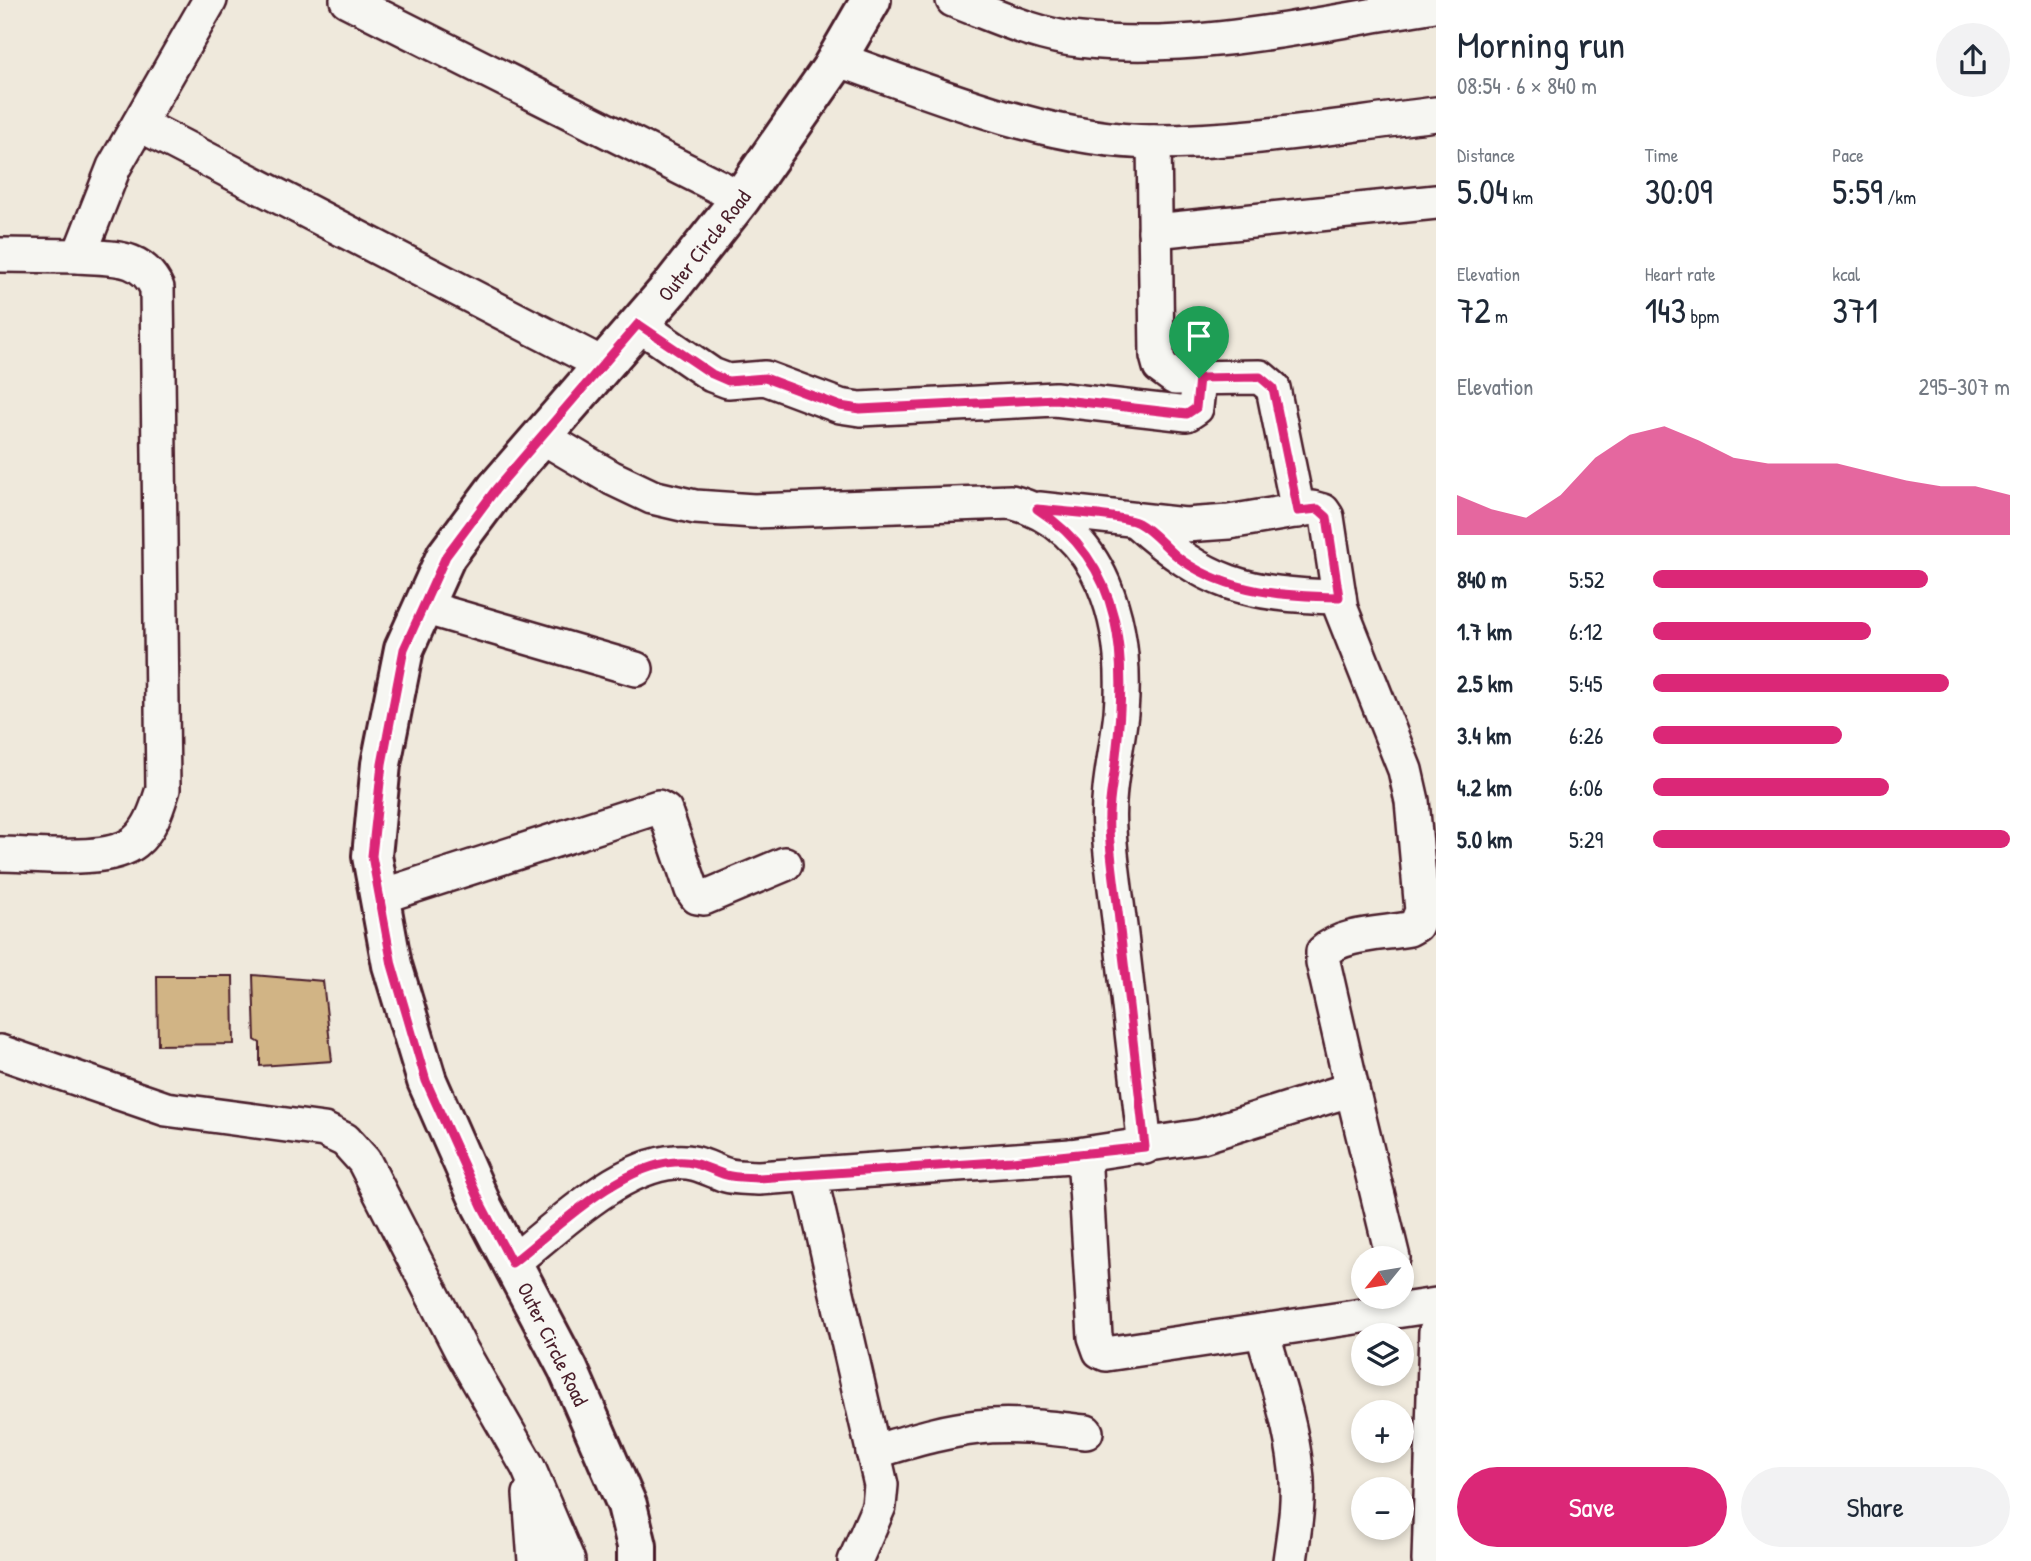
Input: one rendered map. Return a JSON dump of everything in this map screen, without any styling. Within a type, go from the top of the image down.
[{"type":"main road","name":"Outer Circle Road","points":[[637,1561],[637,1546],[627,1505],[568,1369],[482,1206],[426,1081],[392,965],[372,856],[382,764],[404,649],[446,556],[496,489],[638,324],[741,198],[837,59],[871,0]]},
{"type":"street","points":[[79,256],[114,167],[210,0]]},
{"type":"street","points":[[347,0],[741,198]]},
{"type":"street","points":[[953,0],[1011,22],[1077,40],[1155,44],[1435,5]]},
{"type":"street","points":[[837,59],[971,106],[1058,130],[1154,142],[1245,137],[1436,114]]},
{"type":"street","points":[[139,124],[602,364]]},
{"type":"street","points":[[1154,142],[1157,356],[1160,368],[1175,378],[1260,377],[1267,380],[1273,388],[1298,511]]},
{"type":"street","points":[[1155,231],[1436,202]]},
{"type":"street","points":[[0,255],[79,256],[133,262],[149,272],[157,288],[163,789],[153,820],[134,843],[105,855],[0,854]]},
{"type":"street","points":[[638,324],[712,374],[728,381],[765,378],[840,406],[860,409],[1055,399],[1187,414],[1196,408],[1199,378]]},
{"type":"street","points":[[541,436],[642,492],[695,507],[754,511],[1011,502],[1037,509],[1137,522],[1185,525],[1318,509],[1327,517],[1339,597],[1349,632],[1405,770],[1412,801],[1422,911],[1416,925],[1409,929],[1330,946],[1323,952],[1322,962],[1390,1246]]},
{"type":"street","points":[[1037,509],[1063,525],[1083,548],[1099,574],[1111,606],[1121,652],[1121,709],[1109,828],[1145,1147]]},
{"type":"street","points":[[1137,522],[1183,561],[1212,578],[1241,588],[1273,594],[1339,597]]},
{"type":"street","points":[[423,607],[636,668]]},
{"type":"street","points":[[379,897],[658,807],[665,811],[692,890],[697,897],[704,898],[785,864]]},
{"type":"street","points":[[0,1052],[166,1109],[324,1130],[345,1140],[365,1161],[461,1350],[528,1467],[568,1561]]},
{"type":"street","points":[[512,1263],[606,1190],[639,1171],[674,1162],[702,1163],[728,1176],[810,1175],[1071,1156],[1145,1147],[1202,1136],[1352,1089]]},
{"type":"street","points":[[1071,1156],[1082,1163],[1085,1170],[1095,1337],[1100,1351],[1113,1354],[1381,1309]]},
{"type":"street","points":[[810,1175],[881,1485],[879,1506],[855,1561]]},
{"type":"street","points":[[1262,1331],[1288,1421],[1297,1471],[1296,1517],[1290,1561]]},
{"type":"street","points":[[1429,1561],[1436,1331]]},
{"type":"street","points":[[873,1452],[935,1435],[980,1427],[1032,1426],[1086,1432]]},
{"type":"street","points":[[528,1467],[535,1561]]},
{"type":"building","points":[[253,975],[323,981],[332,1061],[260,1066],[260,1043],[255,1040]]},
{"type":"building","points":[[157,976],[233,976],[234,1044],[158,1045]]},
{"type":"route","points":[[638,324],[712,374],[728,381],[765,378],[840,406],[860,409],[1055,399],[1187,414],[1196,408],[1199,378],[1260,377],[1267,380],[1273,388],[1298,511],[1318,509],[1327,517],[1339,597],[1273,594],[1241,588],[1212,578],[1183,561],[1137,522],[1037,509],[1063,525],[1083,548],[1099,574],[1111,606],[1121,652],[1121,709],[1109,800],[1109,828],[1145,1147],[1012,1161],[759,1178],[728,1176],[702,1163],[674,1162],[639,1171],[606,1190],[512,1263],[482,1206],[426,1081],[392,965],[372,856],[382,764],[404,649],[446,556],[496,489],[638,324]]}]
